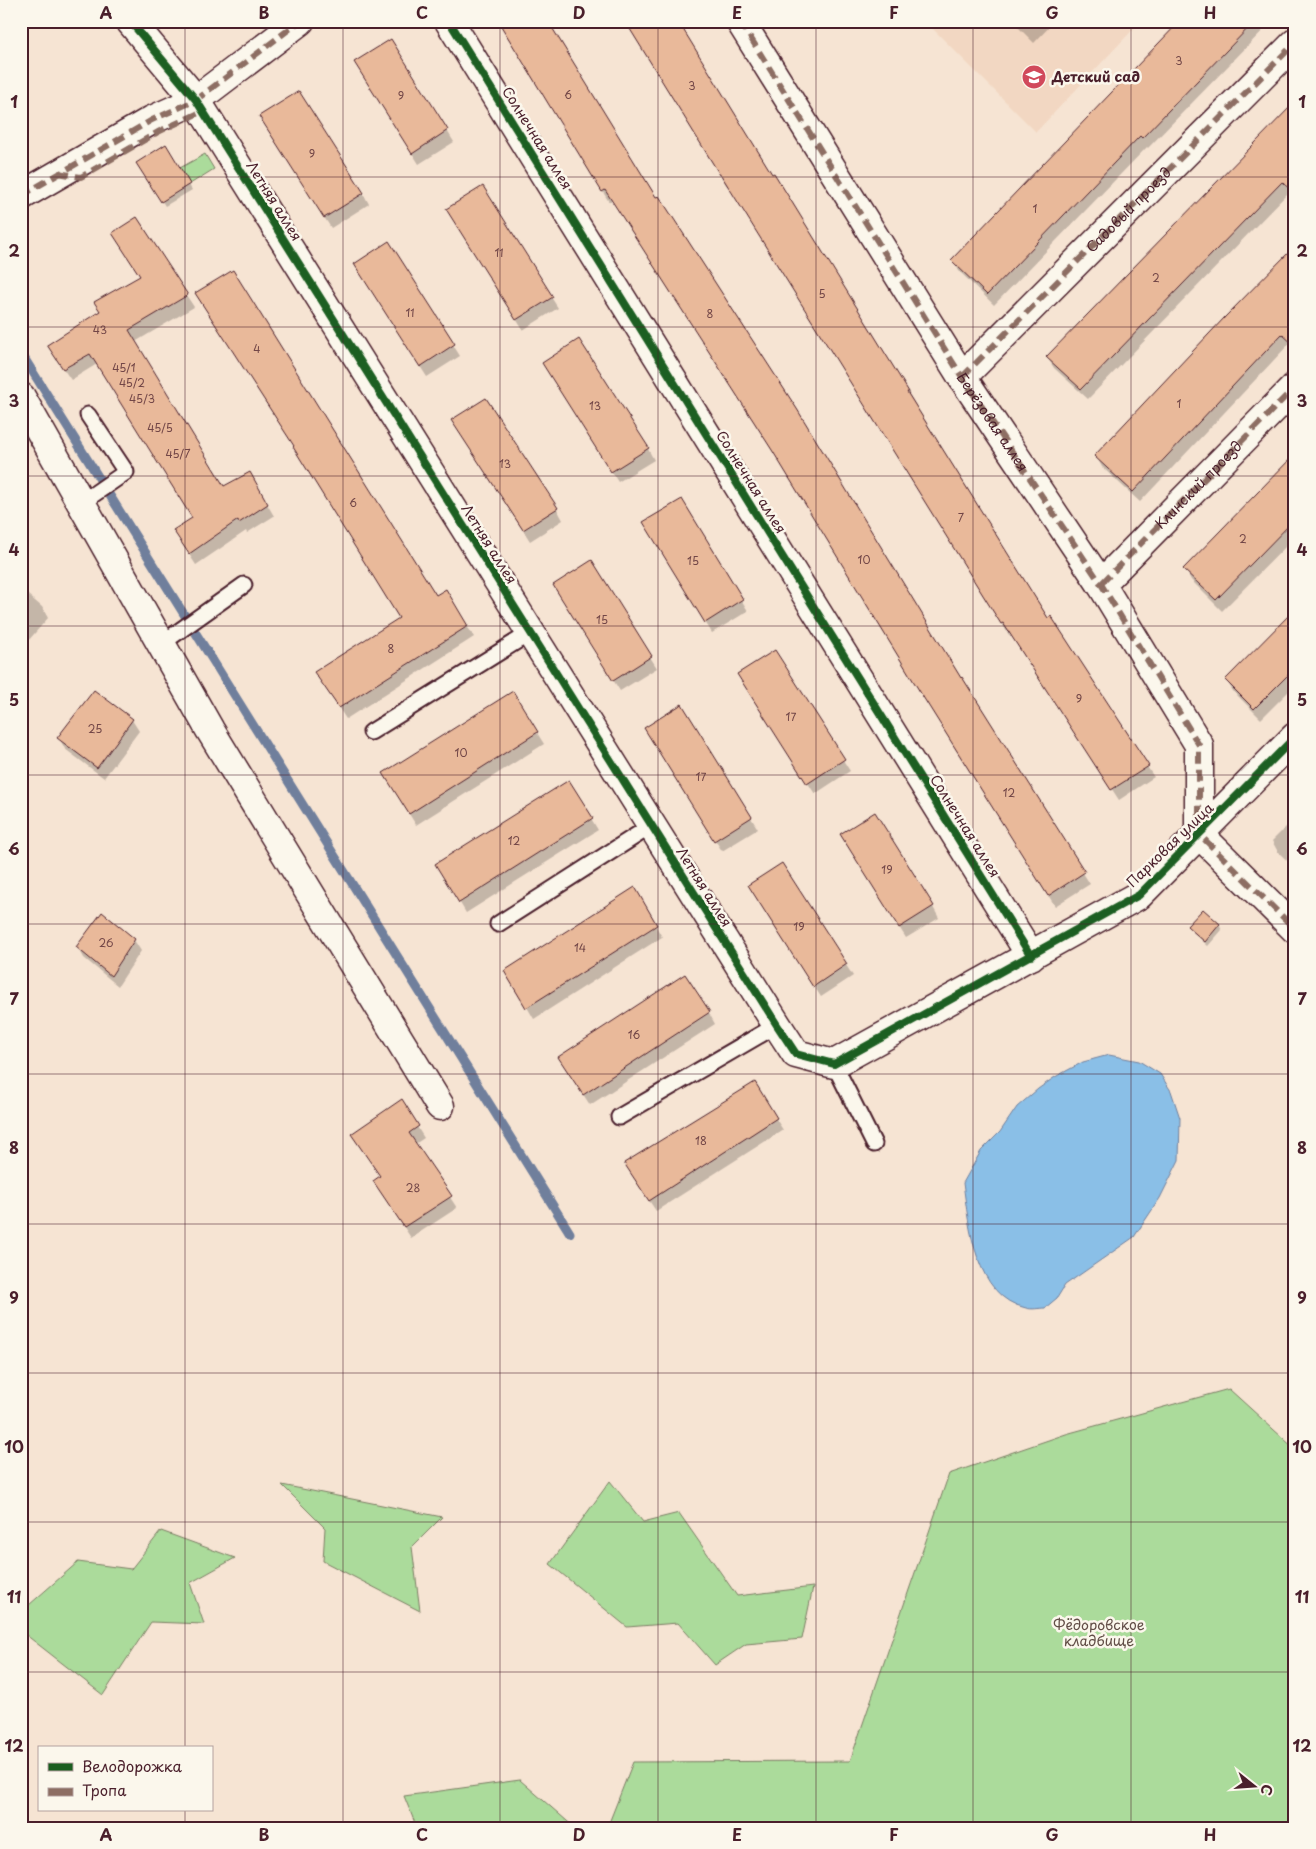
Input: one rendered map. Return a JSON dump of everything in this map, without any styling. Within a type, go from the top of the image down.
[{"type":"street","name":"Летняя аллея","points":[[130,21],[196,100],[776,1025],[796,1054],[834,1064]]},
{"type":"street","points":[[21,196],[152,120],[196,100],[300,21]]},
{"type":"street","name":"Солнечная аллея","points":[[449,21],[1031,956]]},
{"type":"street","name":"Берёзовая аллея","points":[[740,21],[962,376],[1101,584],[1199,745],[1199,834]]},
{"type":"street","name":"Садовый проезд","points":[[962,376],[1295,43]]},
{"type":"street","name":"Клинский проезд","points":[[1101,584],[1295,387]]},
{"type":"street","points":[[21,398],[216,738],[440,1106]]},
{"type":"street","name":"Парковая улица","points":[[834,1064],[1139,895],[1295,737]]},
{"type":"street","points":[[1199,834],[1295,929]]},
{"type":"lane","points":[[81,503],[126,472],[88,414]]},
{"type":"lane","points":[[161,644],[244,585]]},
{"type":"lane","points":[[371,732],[530,633]]},
{"type":"lane","points":[[498,924],[651,826]]},
{"type":"lane","points":[[619,1117],[776,1025]]},
{"type":"lane","points":[[834,1064],[874,1144]]},
{"type":"shaded area","name":"Детский сад","points":[[925,21],[1141,21],[1036,132]]},
{"type":"green space","points":[[205,154],[214,169],[190,184],[180,168]]},
{"type":"green space","name":"Фёдоровское кладбище","points":[[1229,1389],[1295,1449],[1295,1828],[607,1828],[633,1762],[850,1761],[949,1474],[1066,1434]]},
{"type":"green space","points":[[610,1481],[643,1522],[679,1513],[737,1596],[813,1587],[802,1639],[746,1644],[715,1665],[678,1623],[627,1627],[550,1564]]},
{"type":"green space","points":[[282,1485],[442,1517],[412,1547],[420,1611],[323,1561],[325,1528]]},
{"type":"green space","points":[[161,1531],[235,1558],[190,1583],[204,1624],[151,1622],[103,1695],[21,1631],[21,1612],[78,1562],[131,1569]]},
{"type":"green space","points":[[520,1780],[575,1828],[417,1828],[404,1796]]},
{"type":"water","points":[[1109,1055],[1139,1061],[1160,1074],[1171,1091],[1180,1118],[1179,1160],[1160,1198],[1134,1237],[1065,1285],[1057,1298],[1045,1308],[1026,1308],[1009,1301],[995,1290],[985,1275],[972,1239],[963,1183],[981,1151],[1000,1132],[1017,1107],[1055,1077],[1083,1062]]},
{"type":"building","points":[[498,21],[548,21],[656,197],[659,196],[797,409],[961,678],[1085,872],[1048,896],[772,450],[605,190],[602,192]]},
{"type":"building","points":[[625,21],[678,21],[772,174],[774,173],[909,392],[907,392],[1048,618],[1051,616],[1149,766],[1111,790],[1003,623],[1001,624]]},
{"type":"building","points":[[1180,21],[1255,21],[1142,138],[1140,136],[987,295],[951,260]]},
{"type":"building","points":[[391,39],[448,130],[412,154],[354,62]]},
{"type":"building","points":[[299,91],[364,193],[324,218],[259,116]]},
{"type":"building","points":[[1295,102],[1295,194],[1282,182],[1081,389],[1046,357]]},
{"type":"building","points":[[166,144],[190,184],[161,202],[136,163]]},
{"type":"building","points":[[483,186],[553,297],[516,320],[446,209]]},
{"type":"building","points":[[137,217],[188,295],[129,330],[224,486],[250,472],[268,504],[239,523],[238,520],[189,554],[173,530],[192,518],[90,354],[63,369],[47,345],[100,311],[94,302],[140,276],[112,233]]},
{"type":"building","points":[[389,241],[455,344],[420,367],[354,264]]},
{"type":"building","points":[[1295,246],[1295,346],[1282,334],[1133,492],[1094,456]]},
{"type":"building","points":[[233,270],[436,595],[446,589],[468,626],[339,708],[314,672],[399,618],[294,446],[195,293]]},
{"type":"building","points":[[579,339],[649,448],[611,472],[542,363]]},
{"type":"building","points":[[486,398],[558,508],[523,530],[451,420]]},
{"type":"building","points":[[1295,454],[1295,519],[1216,600],[1183,569]]},
{"type":"building","points":[[682,499],[743,599],[705,623],[643,522]]},
{"type":"building","points":[[592,560],[652,656],[613,681],[553,585]]},
{"type":"building","points":[[1295,609],[1295,668],[1254,709],[1225,680]]},
{"type":"building","points":[[775,650],[845,759],[807,784],[737,674]]},
{"type":"building","points":[[94,690],[133,719],[97,768],[57,738]]},
{"type":"building","points":[[513,691],[538,732],[409,814],[383,773]]},
{"type":"building","points":[[682,704],[752,817],[714,841],[644,728]]},
{"type":"building","points":[[569,780],[593,818],[459,903],[435,864]]},
{"type":"building","points":[[875,812],[934,906],[899,928],[840,834]]},
{"type":"building","points":[[782,863],[847,964],[813,987],[748,885]]},
{"type":"building","points":[[635,887],[657,925],[526,1008],[504,971]]},
{"type":"building","points":[[1203,909],[1220,924],[1205,942],[1187,926]]},
{"type":"building","points":[[102,912],[135,939],[111,976],[76,947]]},
{"type":"building","points":[[685,974],[710,1012],[583,1095],[558,1057]]},
{"type":"building","points":[[755,1082],[777,1118],[649,1201],[624,1163]]},
{"type":"building","points":[[402,1099],[419,1126],[409,1133],[452,1196],[404,1227],[373,1181],[380,1176],[351,1134]]},
{"type":"waterway","points":[[21,353],[570,1233]]},
{"type":"marked path","points":[[21,196],[152,120],[196,100],[300,21]]},
{"type":"marked path","points":[[740,21],[962,377],[1101,584],[1199,745],[1199,834],[1295,929]]},
{"type":"marked path","points":[[962,377],[1295,43]]},
{"type":"marked path","points":[[58,173],[81,177],[158,132],[203,111]]},
{"type":"marked path","points":[[1101,584],[1295,387]]},
{"type":"cycle path","points":[[130,21],[196,100],[796,1054],[834,1064],[1139,895],[1295,737]]},
{"type":"cycle path","points":[[449,21],[1031,956]]},
{"type":"place","name":"Детский сад","points":[[1034,77]]}]
